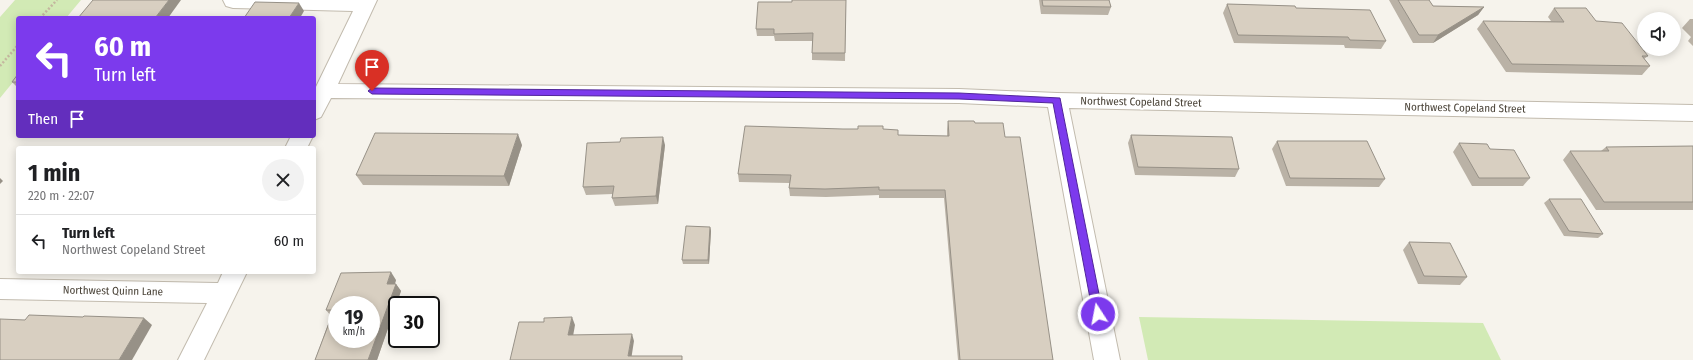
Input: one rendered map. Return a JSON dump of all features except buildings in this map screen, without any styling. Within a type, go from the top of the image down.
[{"type":"street","points":[[232,0],[233,2],[367,2],[316,108]]},
{"type":"street","name":"Northwest Copeland Street","points":[[324,91],[959,96],[1057,100],[1693,113]]},
{"type":"street","points":[[1057,100],[1107,360]]},
{"type":"street","points":[[191,360],[230,282]]},
{"type":"street","name":"Northwest Quinn Lane","points":[[0,289],[230,282]]},
{"type":"path","points":[[42,16],[57,0]]},
{"type":"path","points":[[0,66],[16,47]]},
{"type":"green space","points":[[15,0],[81,0],[68,16],[16,16],[16,78],[0,98],[0,17]]},
{"type":"green space","points":[[1139,317],[1483,323],[1501,360],[1148,360]]},
{"type":"route","points":[[372,91],[959,96],[1057,100],[1098,314]]}]
